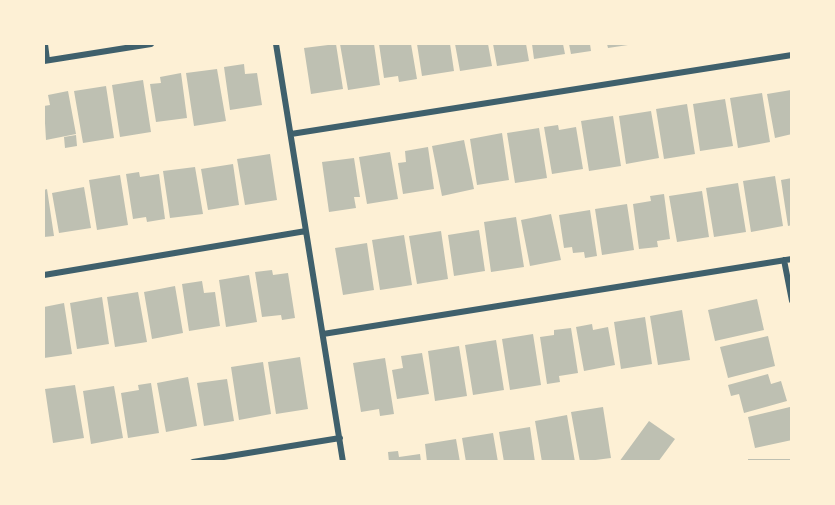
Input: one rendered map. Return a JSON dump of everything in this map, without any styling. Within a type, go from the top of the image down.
[{"type":"street","points":[[45,44],[45,60],[151,44]]},
{"type":"street","points":[[276,44],[343,462]]},
{"type":"street","points":[[291,134],[792,55]]},
{"type":"street","points":[[44,275],[306,231]]},
{"type":"street","points":[[323,334],[792,259]]},
{"type":"street","points":[[784,260],[792,301]]},
{"type":"street","points":[[193,462],[340,438]]},
{"type":"building","points":[[336,44],[343,89],[311,94],[304,48]]},
{"type":"building","points":[[340,44],[374,44],[380,85],[348,90]]},
{"type":"building","points":[[379,44],[411,44],[417,79],[399,82],[398,76],[384,78]]},
{"type":"building","points":[[417,44],[450,44],[454,71],[422,76]]},
{"type":"building","points":[[455,44],[488,44],[492,66],[460,71]]},
{"type":"building","points":[[493,44],[526,44],[529,61],[497,66]]},
{"type":"building","points":[[532,44],[563,44],[565,54],[534,59]]},
{"type":"building","points":[[569,44],[590,44],[591,51],[571,54]]},
{"type":"building","points":[[607,44],[628,44],[628,45],[608,48]]},
{"type":"building","points":[[244,64],[245,74],[257,73],[262,105],[230,110],[224,67]]},
{"type":"building","points":[[217,69],[226,121],[194,126],[186,73]]},
{"type":"building","points":[[181,73],[187,118],[156,122],[150,84],[161,83],[160,77]]},
{"type":"building","points":[[143,80],[151,132],[120,137],[112,85]]},
{"type":"building","points":[[106,86],[114,138],[83,143],[74,91]]},
{"type":"building","points":[[791,90],[792,134],[775,138],[767,94]]},
{"type":"building","points":[[68,91],[76,134],[46,140],[44,106],[50,105],[48,95]]},
{"type":"building","points":[[762,93],[770,142],[738,148],[730,98]]},
{"type":"building","points":[[725,99],[733,146],[700,151],[693,104]]},
{"type":"building","points":[[687,104],[695,154],[664,159],[656,109]]},
{"type":"building","points":[[651,111],[659,158],[626,164],[619,116]]},
{"type":"building","points":[[613,116],[621,166],[589,171],[581,121]]},
{"type":"building","points":[[558,125],[559,130],[576,127],[583,169],[552,174],[544,127]]},
{"type":"building","points":[[539,128],[547,178],[515,183],[507,133]]},
{"type":"building","points":[[502,133],[509,180],[477,185],[470,139]]},
{"type":"building","points":[[76,135],[77,146],[65,148],[64,137]]},
{"type":"building","points":[[464,140],[474,189],[442,196],[432,146]]},
{"type":"building","points":[[428,147],[434,189],[403,194],[398,163],[406,162],[405,151]]},
{"type":"building","points":[[390,152],[398,199],[367,204],[359,157]]},
{"type":"building","points":[[270,154],[277,200],[245,205],[237,159]]},
{"type":"building","points":[[354,158],[360,197],[354,197],[356,208],[329,212],[322,162]]},
{"type":"building","points":[[233,164],[239,205],[208,210],[201,169]]},
{"type":"building","points":[[195,167],[203,214],[170,218],[163,171]]},
{"type":"building","points":[[139,172],[140,177],[159,174],[165,219],[147,222],[146,217],[133,219],[126,174]]},
{"type":"building","points":[[120,175],[128,225],[97,230],[89,180]]},
{"type":"building","points":[[775,176],[783,226],[751,232],[743,181]]},
{"type":"building","points":[[792,178],[792,225],[788,226],[781,180]]},
{"type":"building","points":[[738,183],[746,232],[714,237],[706,188]]},
{"type":"building","points":[[84,187],[91,228],[59,233],[52,193]]},
{"type":"building","points":[[47,189],[54,236],[44,237],[44,190]]},
{"type":"building","points":[[702,191],[709,237],[677,242],[669,196]]},
{"type":"building","points":[[664,194],[670,239],[657,241],[658,247],[639,249],[633,204],[651,201],[650,196]]},
{"type":"building","points":[[627,204],[634,250],[602,255],[595,209]]},
{"type":"building","points":[[590,210],[597,256],[585,258],[584,252],[573,253],[572,247],[564,248],[559,215]]},
{"type":"building","points":[[551,214],[561,260],[530,266],[521,220]]},
{"type":"building","points":[[516,217],[524,267],[491,272],[484,222]]},
{"type":"building","points":[[479,230],[485,271],[454,276],[448,235]]},
{"type":"building","points":[[441,231],[448,279],[417,284],[409,236]]},
{"type":"building","points":[[404,235],[412,285],[380,290],[372,240]]},
{"type":"building","points":[[367,243],[374,290],[343,295],[335,248]]},
{"type":"building","points":[[272,270],[273,275],[288,273],[295,318],[282,320],[281,315],[262,317],[255,272]]},
{"type":"building","points":[[249,275],[257,322],[226,327],[219,280]]},
{"type":"building","points":[[202,281],[204,293],[215,292],[220,326],[189,331],[182,284]]},
{"type":"building","points":[[175,286],[183,333],[152,339],[144,292]]},
{"type":"building","points":[[138,292],[147,342],[115,347],[107,297]]},
{"type":"building","points":[[102,297],[109,344],[77,349],[70,303]]},
{"type":"building","points":[[757,299],[764,330],[715,341],[708,310]]},
{"type":"building","points":[[64,303],[72,354],[44,358],[44,307]]},
{"type":"building","points":[[682,310],[690,360],[658,365],[650,316]]},
{"type":"building","points":[[645,317],[652,364],[621,369],[614,322]]},
{"type":"building","points":[[592,324],[593,330],[608,327],[615,365],[584,371],[576,327]]},
{"type":"building","points":[[571,328],[578,373],[559,376],[560,382],[547,384],[540,337],[554,335],[554,330]]},
{"type":"building","points":[[533,334],[541,385],[510,390],[502,339]]},
{"type":"building","points":[[768,336],[775,366],[728,378],[720,347]]},
{"type":"building","points":[[496,340],[504,390],[473,395],[465,345]]},
{"type":"building","points":[[459,346],[467,396],[435,401],[428,351]]},
{"type":"building","points":[[422,353],[429,394],[397,399],[392,370],[403,368],[401,356]]},
{"type":"building","points":[[300,357],[308,409],[276,414],[268,362]]},
{"type":"building","points":[[385,358],[394,414],[380,416],[379,409],[361,412],[353,363]]},
{"type":"building","points":[[263,362],[271,414],[239,420],[231,367]]},
{"type":"building","points":[[768,374],[771,384],[781,381],[787,401],[744,413],[739,394],[731,396],[728,385]]},
{"type":"building","points":[[188,377],[197,426],[166,432],[157,383]]},
{"type":"building","points":[[227,379],[234,421],[204,426],[197,383]]},
{"type":"building","points":[[151,383],[159,433],[128,438],[121,393],[139,390],[138,385]]},
{"type":"building","points":[[75,385],[84,438],[53,443],[45,389]]},
{"type":"building","points":[[114,386],[123,438],[91,444],[83,391]]},
{"type":"building","points":[[603,407],[611,458],[580,462],[571,412]]},
{"type":"building","points":[[790,407],[792,440],[755,448],[748,417]]},
{"type":"building","points":[[567,415],[575,462],[542,462],[535,421]]},
{"type":"building","points":[[649,421],[675,439],[658,462],[619,462]]},
{"type":"building","points":[[530,427],[535,462],[504,462],[499,432]]},
{"type":"building","points":[[493,433],[498,462],[466,462],[462,438]]},
{"type":"building","points":[[456,439],[460,462],[427,462],[425,444]]},
{"type":"building","points":[[398,451],[399,457],[420,454],[421,462],[389,462],[388,452]]},
{"type":"building","points":[[748,459],[792,459],[792,462],[748,462]]}]
